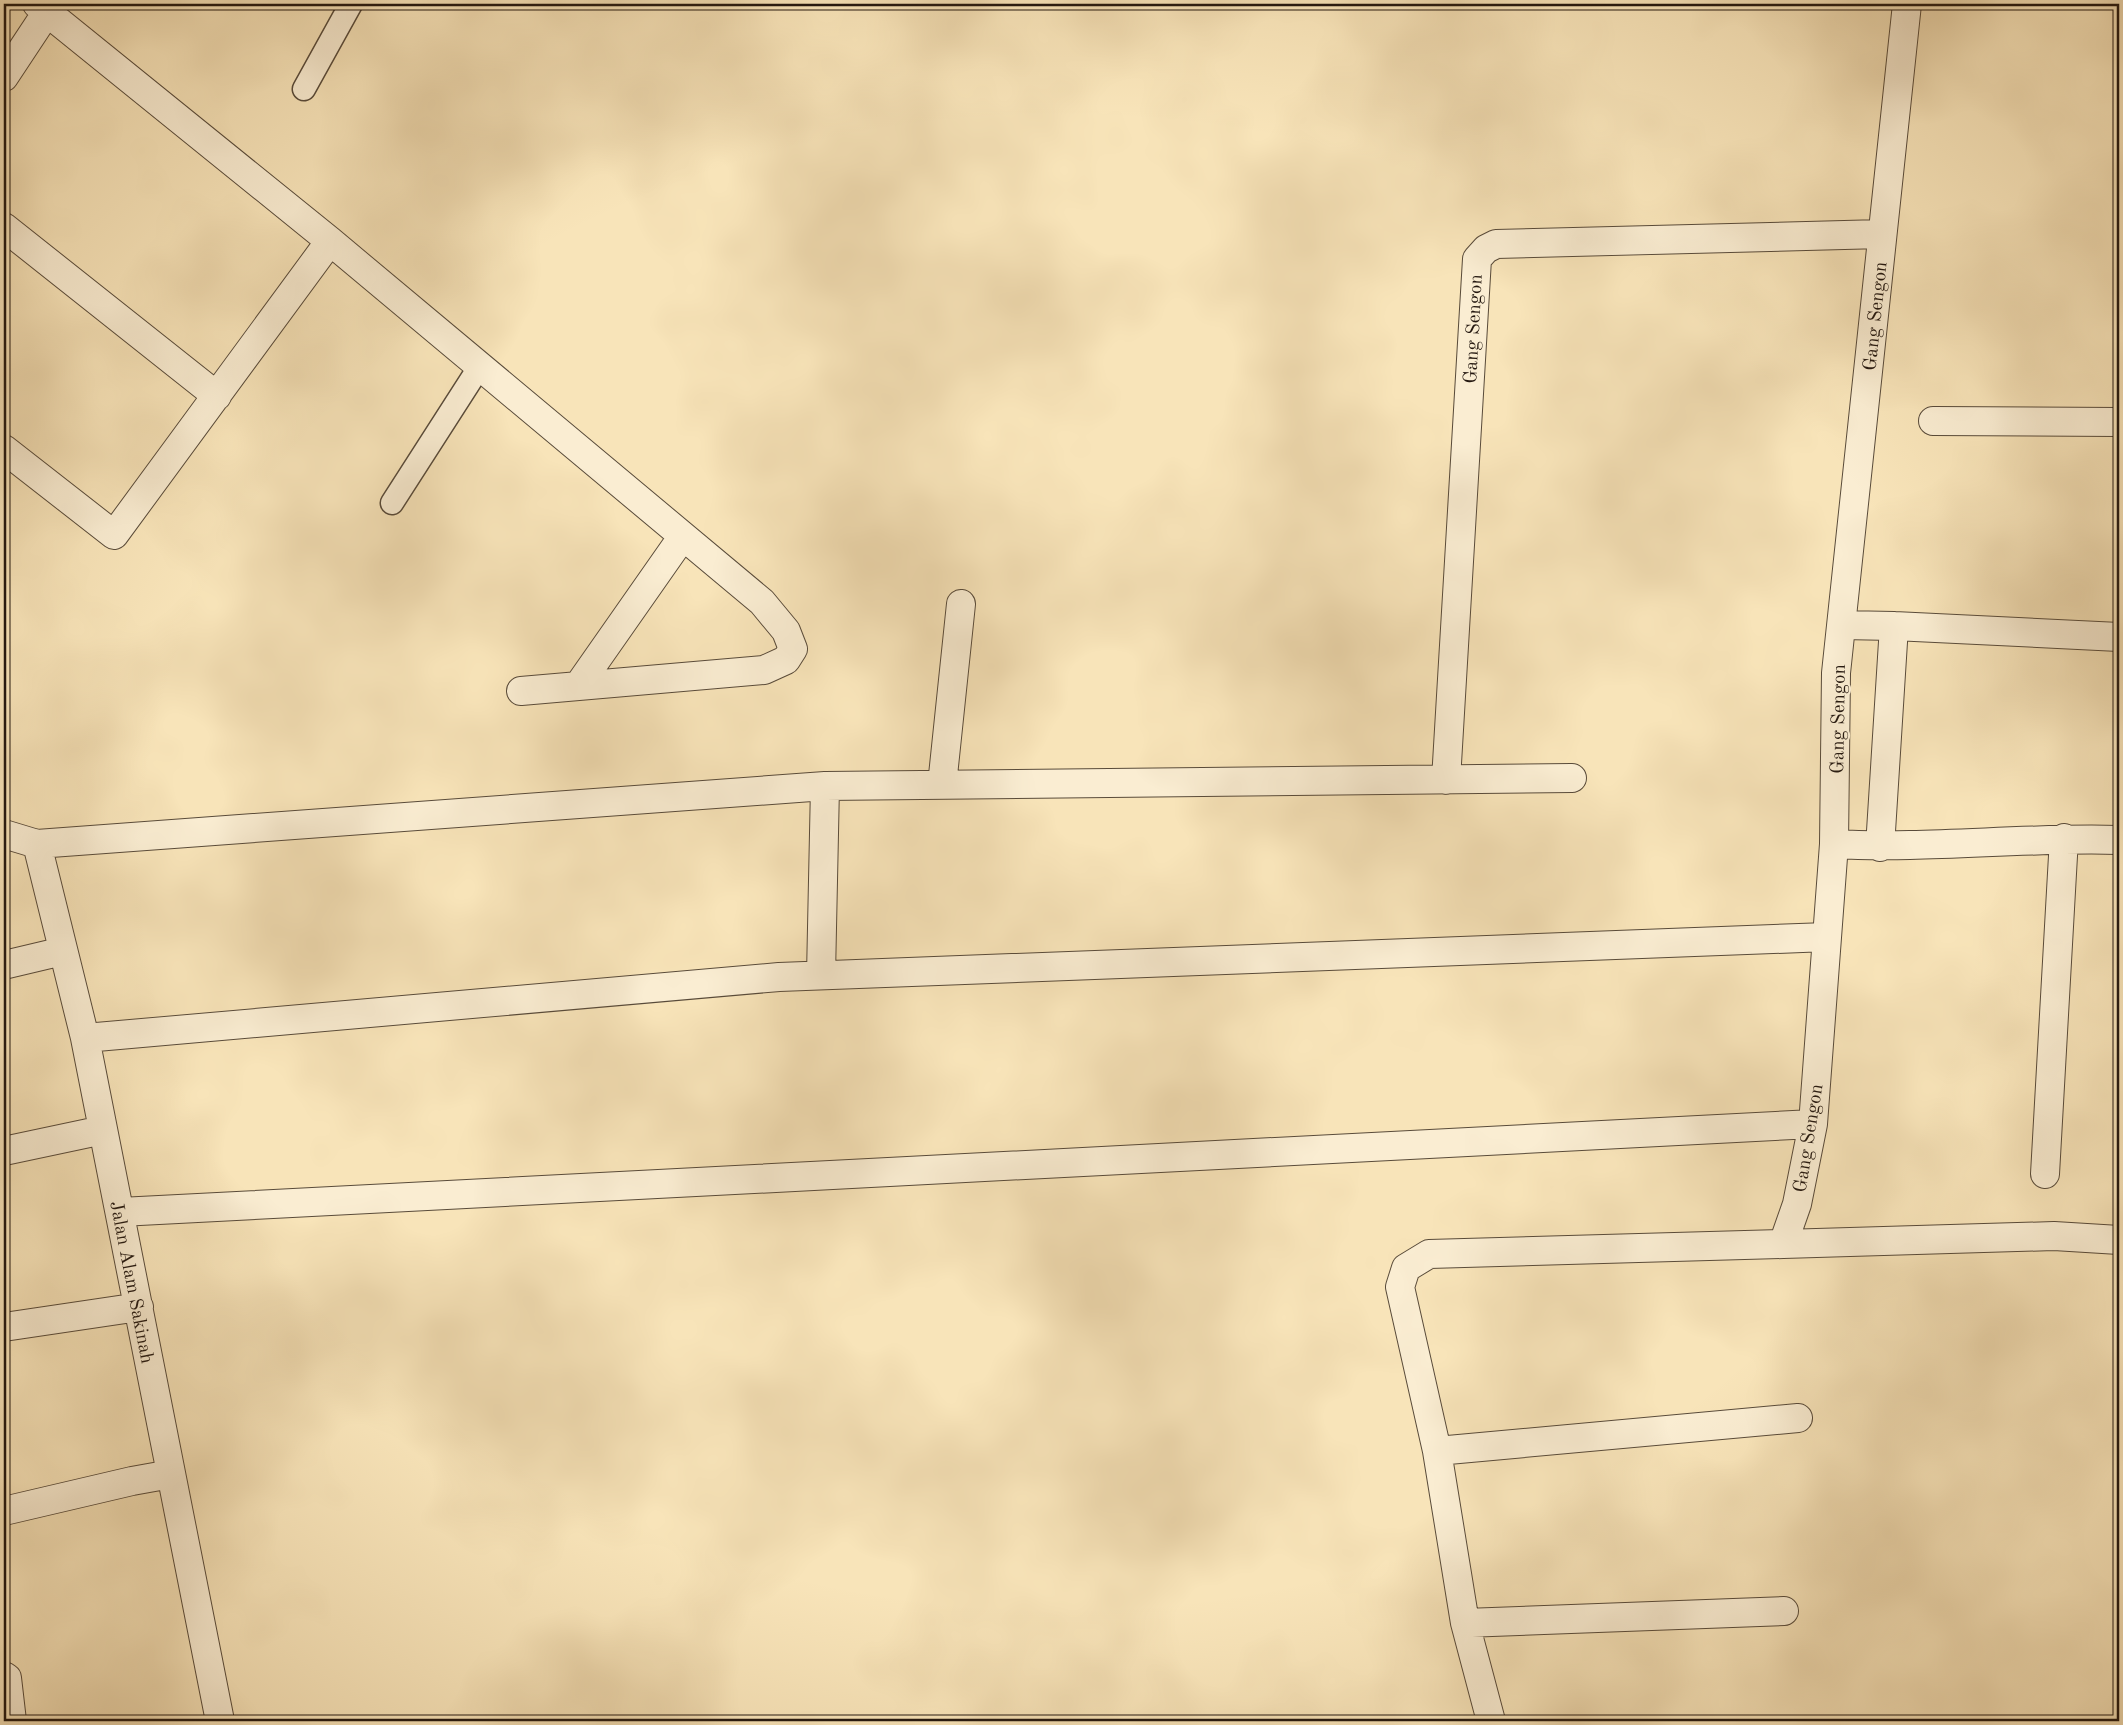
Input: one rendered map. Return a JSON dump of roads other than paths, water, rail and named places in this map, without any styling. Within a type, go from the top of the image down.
[{"type":"street","name":"Gang Sengon","points":[[1783,1244],[1797,1204],[1813,1124],[1834,844],[1836,673],[1907,4]]},
{"type":"street","points":[[4,77],[42,8],[330,241],[762,602],[786,631],[793,648],[786,660],[764,670],[521,691]]},
{"type":"street","points":[[4,228],[217,396]]},
{"type":"street","name":"Gang Sengon","points":[[1446,780],[1476,259],[1486,249],[1496,244],[1882,234]]},
{"type":"street","points":[[4,449],[114,535],[330,241]]},
{"type":"street","points":[[1934,420],[2119,422]]},
{"type":"street","points":[[578,686],[683,536]]},
{"type":"street","points":[[942,785],[961,604]]},
{"type":"street","points":[[1842,625],[2119,637]]},
{"type":"street","points":[[1880,847],[1894,626]]},
{"type":"street","points":[[4,834],[37,844],[825,786],[1572,778]]},
{"type":"street","points":[[821,974],[825,786]]},
{"type":"street","points":[[1834,844],[1880,847],[2064,838],[2119,840]]},
{"type":"street","points":[[2045,1174],[2064,838]]},
{"type":"street","name":"Jalan Alam Sakinah","points":[[37,844],[85,1038],[220,1721]]},
{"type":"street","points":[[85,1038],[821,974],[1827,937]]},
{"type":"street","points":[[4,965],[63,951]]},
{"type":"street","points":[[120,1212],[1813,1124]]},
{"type":"street","points":[[4,1151],[103,1130]]},
{"type":"street","points":[[1491,1721],[1465,1623],[1437,1451],[1400,1287],[1406,1268],[1429,1254],[2054,1236],[2119,1240]]},
{"type":"street","points":[[4,1327],[138,1306]]},
{"type":"street","points":[[1437,1451],[1798,1418]]},
{"type":"street","points":[[4,1511],[132,1481],[171,1474]]},
{"type":"street","points":[[1465,1623],[1784,1611]]},
{"type":"street","points":[[4,1676],[7,1678],[12,1721]]},
{"type":"lane","points":[[304,89],[351,4]]},
{"type":"lane","points":[[392,503],[480,366]]}]
